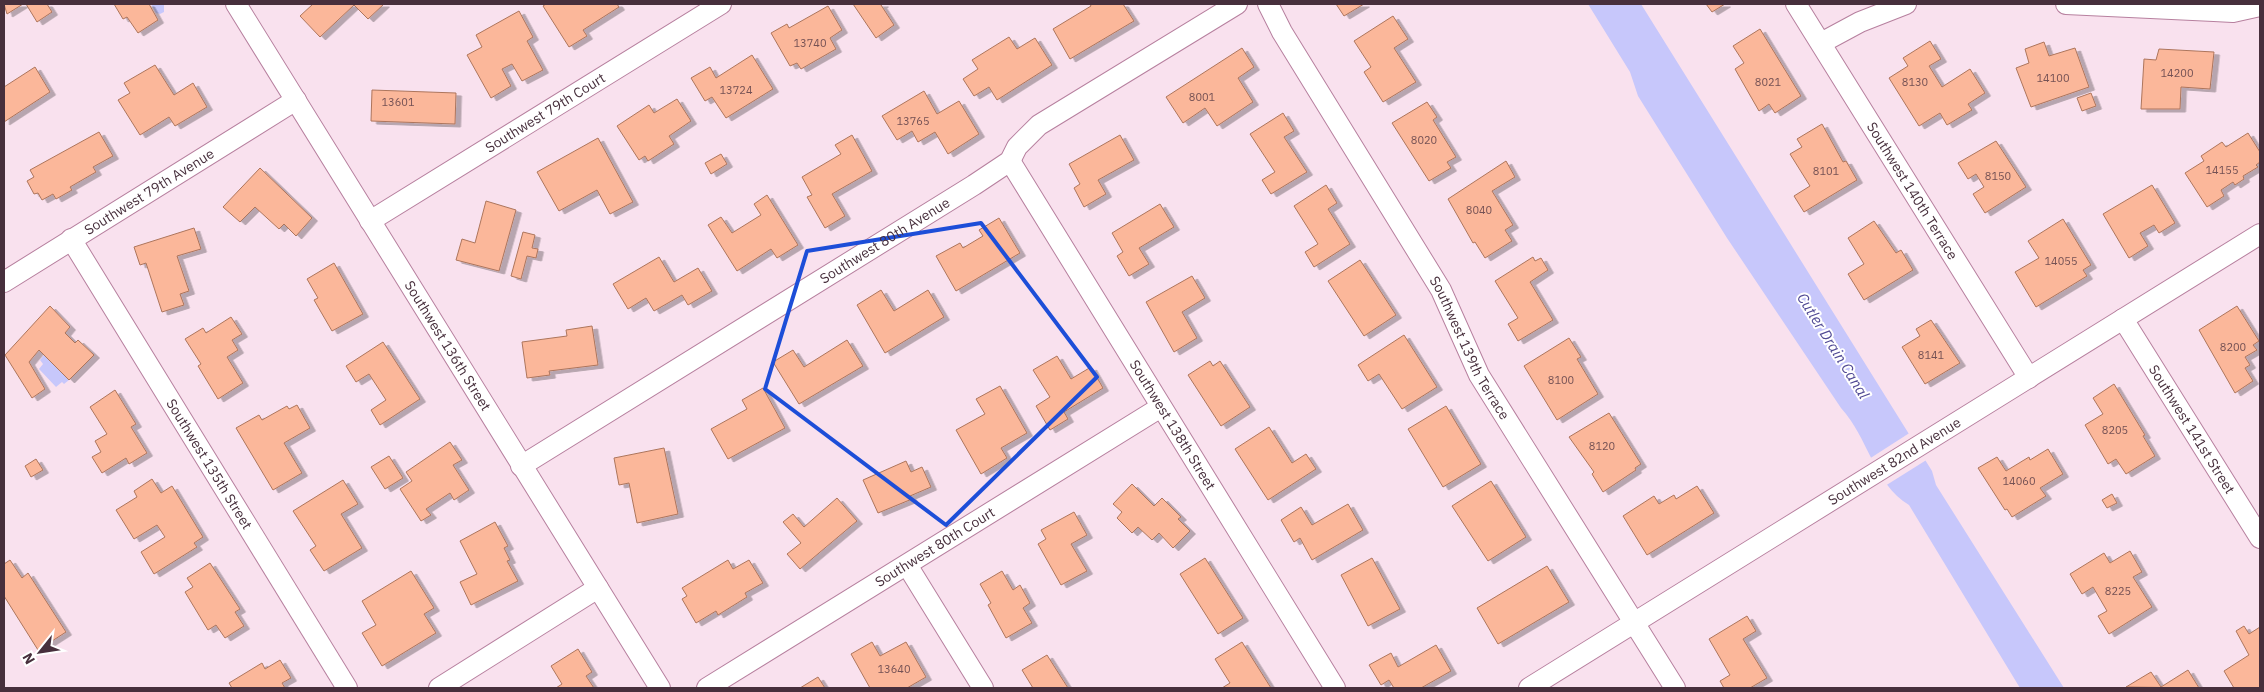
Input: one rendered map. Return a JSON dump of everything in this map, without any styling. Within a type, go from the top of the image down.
[{"type":"street","name":"Southwest 136th Street","points":[[236,4],[660,688]]},
{"type":"street","name":"Southwest 79th Court","points":[[370,221],[721,4]]},
{"type":"street","name":"Southwest 80th Avenue","points":[[521,466],[1010,161],[1017,147],[1039,126],[1237,4]]},
{"type":"street","name":"Southwest 139th Terrace","points":[[1268,4],[1282,32],[1441,290],[1478,375],[1675,688]]},
{"type":"street","name":"Southwest 140th Terrace","points":[[1796,4],[2029,378]]},
{"type":"street","points":[[1821,43],[1860,22],[1906,4]]},
{"type":"street","points":[[2066,4],[2214,12],[2242,11],[2260,6]]},
{"type":"street","name":"Southwest 79th Avenue","points":[[4,282],[296,100]]},
{"type":"street","name":"Southwest 138th Street","points":[[1010,161],[1336,688]]},
{"type":"street","name":"Southwest 82nd Avenue","points":[[1529,688],[2260,234]]},
{"type":"street","name":"Southwest 135th Street","points":[[71,239],[347,688]]},
{"type":"street","name":"Southwest 141st Street","points":[[2123,319],[2260,538]]},
{"type":"street","name":"Southwest 80th Court","points":[[707,688],[1161,407]]},
{"type":"street","points":[[907,565],[983,688]]},
{"type":"street","points":[[439,688],[598,588]]},
{"type":"highlighted area","points":[[981,223],[1097,377],[946,525],[765,389],[807,251]]},
{"type":"water","points":[[151,4],[164,4],[164,12],[156,13]]},
{"type":"water","name":"Cutler Drain Canal","points":[[1588,4],[1641,4],[1932,471],[1936,485],[2064,688],[2020,688],[1909,505],[1887,485],[1858,432],[1727,238],[1638,96],[1630,72]]},
{"type":"water","points":[[44,355],[69,380],[64,384],[62,382],[56,387],[39,369],[43,364],[40,360]]},
{"type":"pier","points":[[1911,432],[1928,459],[1885,486],[1869,459]]},
{"type":"building","points":[[4,4],[23,4],[7,14]]},
{"type":"building","points":[[26,4],[47,4],[52,12],[37,22]]},
{"type":"building","points":[[114,4],[149,4],[158,20],[138,33],[127,17],[123,19]]},
{"type":"building","points":[[313,4],[384,4],[368,19],[354,5],[320,37],[300,16]]},
{"type":"building","points":[[546,4],[617,4],[619,7],[583,30],[587,36],[569,47],[543,6]]},
{"type":"building","points":[[853,4],[883,4],[881,5],[894,25],[876,38]]},
{"type":"building","points":[[1090,4],[1123,4],[1134,21],[1070,59],[1053,29],[1091,6]]},
{"type":"building","points":[[1336,4],[1364,4],[1344,16]]},
{"type":"building","points":[[1706,4],[1725,4],[1712,12]]},
{"type":"building","points":[[828,6],[842,30],[830,38],[836,49],[801,69],[797,63],[790,66],[771,33],[787,24],[789,28]]},
{"type":"building","points":[[519,11],[533,37],[527,41],[543,70],[522,81],[512,64],[502,69],[511,86],[491,98],[467,55],[482,47],[476,35]]},
{"type":"building","points":[[1393,16],[1408,39],[1394,48],[1416,82],[1383,102],[1364,72],[1371,67],[1354,41]]},
{"type":"building","points":[[1760,29],[1801,96],[1775,113],[1769,104],[1759,111],[1735,69],[1744,63],[1733,46]]},
{"type":"building","points":[[1009,37],[1017,49],[1035,38],[1052,65],[997,100],[989,87],[974,96],[963,79],[978,69],[972,60]]},
{"type":"building","points":[[1930,41],[1941,59],[1929,66],[1942,87],[1970,69],[1985,93],[1968,104],[1972,110],[1947,125],[1940,113],[1919,126],[1889,78],[1908,66],[1903,58]]},
{"type":"building","points":[[2044,42],[2049,56],[2075,48],[2089,87],[2031,107],[2016,68],[2029,63],[2025,49]]},
{"type":"building","points":[[1242,48],[1254,67],[1238,78],[1253,102],[1217,126],[1205,108],[1183,123],[1166,97]]},
{"type":"building","points":[[2159,49],[2214,52],[2210,89],[2181,87],[2180,109],[2141,109],[2144,59],[2156,60]]},
{"type":"building","points":[[752,55],[773,89],[726,118],[712,97],[705,101],[691,78],[710,67],[716,78]]},
{"type":"building","points":[[155,65],[174,95],[193,83],[207,107],[175,126],[169,117],[140,135],[118,100],[130,93],[124,83]]},
{"type":"building","points":[[35,67],[50,92],[4,122],[4,87]]},
{"type":"building","points":[[372,90],[456,93],[455,124],[371,121]]},
{"type":"building","points":[[924,91],[937,114],[959,101],[979,134],[948,154],[935,132],[918,142],[912,131],[897,140],[882,116]]},
{"type":"building","points":[[2091,93],[2096,106],[2082,111],[2077,98]]},
{"type":"building","points":[[677,99],[691,121],[669,136],[674,144],[648,161],[645,156],[639,160],[617,126],[649,105],[654,113]]},
{"type":"building","points":[[1427,102],[1437,117],[1433,120],[1456,157],[1447,162],[1451,168],[1429,181],[1392,123]]},
{"type":"building","points":[[1283,113],[1294,131],[1284,137],[1307,172],[1271,194],[1262,180],[1275,172],[1250,134]]},
{"type":"building","points":[[1822,124],[1843,162],[1846,161],[1857,180],[1804,212],[1794,196],[1810,186],[1790,154],[1802,147],[1797,139]]},
{"type":"building","points":[[99,132],[113,156],[93,167],[96,172],[70,187],[72,190],[56,199],[53,194],[42,200],[38,193],[34,194],[27,181],[34,177],[30,170]]},
{"type":"building","points":[[2248,133],[2260,152],[2260,162],[2256,165],[2258,167],[2243,176],[2244,179],[2235,185],[2233,182],[2221,190],[2224,196],[2207,207],[2185,173],[2204,161],[2201,156],[2222,142],[2226,147]]},
{"type":"building","points":[[852,135],[872,171],[832,194],[845,216],[825,228],[807,197],[812,195],[802,177],[841,154],[835,145]]},
{"type":"building","points":[[1120,135],[1134,160],[1098,180],[1106,194],[1084,207],[1074,188],[1080,184],[1069,164]]},
{"type":"building","points":[[598,138],[633,202],[610,214],[597,190],[559,211],[537,172]]},
{"type":"building","points":[[1996,141],[2026,187],[1985,213],[1973,194],[1984,187],[1976,174],[1968,179],[1958,163]]},
{"type":"building","points":[[721,154],[727,164],[711,174],[705,163]]},
{"type":"building","points":[[1506,161],[1515,177],[1492,191],[1513,225],[1505,230],[1512,241],[1485,258],[1475,242],[1473,243],[1448,199]]},
{"type":"building","points":[[260,168],[312,218],[296,236],[284,224],[279,229],[255,207],[240,222],[223,207]]},
{"type":"building","points":[[1326,185],[1337,203],[1328,209],[1350,244],[1314,267],[1305,252],[1318,244],[1294,206]]},
{"type":"building","points":[[2152,185],[2175,223],[2159,233],[2154,225],[2140,233],[2148,246],[2129,258],[2103,214]]},
{"type":"building","points":[[767,195],[798,245],[777,258],[771,249],[737,271],[708,225],[721,217],[732,233],[761,215],[754,204]]},
{"type":"building","points":[[486,201],[516,210],[499,271],[456,260],[462,239],[475,243]]},
{"type":"building","points":[[1160,204],[1174,227],[1139,248],[1149,264],[1129,276],[1117,256],[1123,252],[1112,233]]},
{"type":"building","points":[[999,218],[1020,253],[956,291],[936,256],[960,243],[963,248],[983,236],[979,230]]},
{"type":"building","points":[[2063,219],[2091,265],[2083,270],[2087,276],[2036,307],[2015,272],[2039,258],[2028,241]]},
{"type":"building","points":[[1874,221],[1896,253],[1901,250],[1913,270],[1864,300],[1848,274],[1864,264],[1848,238]]},
{"type":"building","points":[[194,228],[201,249],[177,256],[189,291],[180,294],[184,305],[162,312],[146,263],[140,265],[134,247]]},
{"type":"building","points":[[523,232],[535,235],[532,248],[538,249],[536,258],[527,256],[521,279],[511,276]]},
{"type":"building","points":[[659,257],[674,282],[698,268],[712,291],[688,305],[682,295],[654,311],[646,298],[628,309],[613,284]]},
{"type":"building","points":[[1533,257],[1535,261],[1541,258],[1548,270],[1530,282],[1553,320],[1518,341],[1508,324],[1518,318],[1495,281]]},
{"type":"building","points":[[1360,260],[1396,315],[1364,336],[1328,281]]},
{"type":"building","points":[[334,263],[363,314],[332,331],[314,300],[318,298],[307,279]]},
{"type":"building","points":[[1192,276],[1205,298],[1182,312],[1197,338],[1174,352],[1146,302]]},
{"type":"building","points":[[881,290],[894,311],[928,290],[944,317],[885,353],[857,305]]},
{"type":"building","points":[[50,306],[70,327],[65,333],[75,343],[78,340],[94,355],[69,380],[39,350],[29,362],[45,389],[32,398],[5,355]]},
{"type":"building","points":[[2237,306],[2259,341],[2253,345],[2257,350],[2245,357],[2250,365],[2245,368],[2253,381],[2235,393],[2199,330]]},
{"type":"building","points":[[231,317],[242,334],[232,340],[238,350],[227,357],[243,383],[218,399],[198,366],[201,364],[185,339],[203,328],[206,333]]},
{"type":"building","points":[[1931,320],[1960,363],[1925,384],[1902,347],[1920,336],[1916,329]]},
{"type":"building","points":[[592,326],[598,365],[549,371],[550,375],[527,378],[522,342],[567,336],[566,330]]},
{"type":"building","points":[[1404,335],[1437,387],[1402,409],[1379,374],[1368,381],[1358,365]]},
{"type":"building","points":[[1569,338],[1581,357],[1577,359],[1598,394],[1557,420],[1524,366]]},
{"type":"building","points":[[847,340],[863,366],[799,404],[773,362],[793,350],[804,367]]},
{"type":"building","points":[[383,342],[420,399],[380,425],[371,410],[386,400],[369,374],[356,382],[346,366]]},
{"type":"building","points":[[1057,356],[1071,379],[1091,367],[1103,388],[1064,412],[1068,419],[1050,430],[1036,406],[1050,397],[1033,370]]},
{"type":"building","points":[[1210,361],[1213,366],[1220,361],[1250,407],[1221,426],[1188,375]]},
{"type":"building","points":[[2114,384],[2145,435],[2143,436],[2155,456],[2126,474],[2116,459],[2108,464],[2085,425],[2103,414],[2093,398]]},
{"type":"building","points":[[1000,386],[1027,433],[1001,448],[1007,458],[981,474],[956,430],[985,414],[976,399]]},
{"type":"building","points":[[763,388],[785,428],[728,459],[711,429],[747,409],[742,400]]},
{"type":"building","points":[[115,390],[136,424],[131,427],[147,453],[129,464],[126,458],[102,473],[92,457],[101,452],[95,441],[107,434],[90,407]]},
{"type":"building","points":[[297,405],[310,428],[284,443],[302,473],[273,490],[236,428],[259,415],[262,420],[287,406],[289,409]]},
{"type":"building","points":[[1446,406],[1481,464],[1443,487],[1408,429]]},
{"type":"building","points":[[1609,413],[1641,464],[1635,468],[1636,470],[1603,492],[1592,474],[1594,472],[1569,437]]},
{"type":"building","points":[[1269,427],[1292,463],[1306,454],[1316,469],[1268,500],[1235,449]]},
{"type":"building","points":[[450,442],[462,460],[453,465],[469,490],[454,500],[450,493],[426,509],[431,515],[421,521],[400,489],[412,481],[406,472]]},
{"type":"building","points":[[664,448],[678,514],[637,523],[629,483],[619,485],[614,458]]},
{"type":"building","points":[[2048,449],[2063,474],[2040,488],[2046,496],[2012,517],[2007,509],[2005,510],[1978,468],[1997,457],[2006,471],[2029,457],[2030,460]]},
{"type":"building","points":[[389,456],[403,478],[385,489],[371,467]]},
{"type":"building","points":[[36,459],[43,470],[31,477],[25,466]]},
{"type":"building","points":[[906,461],[911,472],[922,467],[931,487],[910,496],[912,499],[878,513],[863,480]]},
{"type":"building","points":[[152,479],[161,493],[172,486],[203,537],[194,543],[197,547],[154,574],[141,552],[165,537],[157,525],[134,539],[116,510],[137,497],[134,491]]},
{"type":"building","points":[[343,480],[358,504],[341,514],[362,548],[324,571],[310,550],[316,546],[293,511]]},
{"type":"building","points":[[1491,481],[1526,537],[1488,561],[1452,506]]},
{"type":"building","points":[[1132,484],[1154,506],[1162,498],[1181,517],[1178,519],[1190,531],[1173,548],[1159,533],[1152,540],[1138,527],[1132,533],[1117,518],[1122,512],[1113,504]]},
{"type":"building","points":[[1697,486],[1714,513],[1647,555],[1623,516],[1654,496],[1659,504],[1674,495],[1676,499]]},
{"type":"building","points":[[2112,494],[2117,503],[2107,508],[2102,500]]},
{"type":"building","points":[[837,498],[857,521],[800,569],[787,554],[801,543],[783,522],[793,514],[804,527]]},
{"type":"building","points":[[1348,504],[1363,530],[1312,560],[1300,538],[1294,542],[1281,520],[1301,507],[1312,525]]},
{"type":"building","points":[[1074,512],[1087,535],[1071,544],[1087,571],[1061,585],[1038,544],[1046,539],[1041,530]]},
{"type":"building","points":[[495,522],[508,546],[504,548],[510,560],[507,561],[518,581],[471,605],[460,582],[477,574],[460,541]]},
{"type":"building","points":[[2130,551],[2142,572],[2133,577],[2152,607],[2109,634],[2098,616],[2107,611],[2093,587],[2082,594],[2070,574],[2104,553],[2110,563]]},
{"type":"building","points":[[1205,558],[1243,618],[1218,634],[1180,574]]},
{"type":"building","points":[[1372,558],[1400,609],[1368,626],[1341,575]]},
{"type":"building","points":[[10,560],[22,578],[28,573],[66,632],[38,650],[4,596],[4,564]]},
{"type":"building","points":[[728,560],[733,569],[749,560],[763,583],[745,593],[747,597],[718,615],[716,611],[696,623],[682,599],[687,596],[682,588]]},
{"type":"building","points":[[210,563],[240,609],[235,612],[244,626],[225,638],[216,625],[208,630],[185,592],[193,587],[187,578]]},
{"type":"building","points":[[1547,566],[1569,602],[1498,644],[1477,608]]},
{"type":"building","points":[[411,571],[434,608],[424,614],[436,633],[382,666],[362,633],[376,625],[362,601]]},
{"type":"building","points":[[1002,571],[1013,590],[1020,585],[1030,603],[1023,608],[1032,623],[1006,638],[988,605],[991,603],[980,584]]},
{"type":"building","points":[[1747,616],[1756,631],[1743,639],[1767,678],[1750,688],[1724,688],[1720,681],[1730,675],[1709,639]]},
{"type":"building","points":[[2244,626],[2249,634],[2260,627],[2260,688],[2234,688],[2224,671],[2249,655],[2236,631]]},
{"type":"building","points":[[872,642],[880,656],[906,642],[926,677],[907,688],[870,688],[851,654]]},
{"type":"building","points":[[1242,642],[1271,688],[1222,688],[1230,683],[1215,659]]},
{"type":"building","points":[[1436,645],[1451,671],[1421,688],[1394,688],[1389,680],[1381,685],[1369,665],[1391,653],[1398,667]]},
{"type":"building","points":[[578,649],[592,672],[586,676],[594,688],[556,688],[562,684],[551,666]]},
{"type":"building","points":[[1047,655],[1068,688],[1033,688],[1022,670]]},
{"type":"building","points":[[280,660],[291,678],[282,683],[285,688],[232,688],[229,683],[262,663],[265,669]]},
{"type":"building","points":[[2188,670],[2199,688],[2126,687],[2151,672],[2161,687]]},
{"type":"building","points":[[818,677],[825,688],[800,688]]}]
